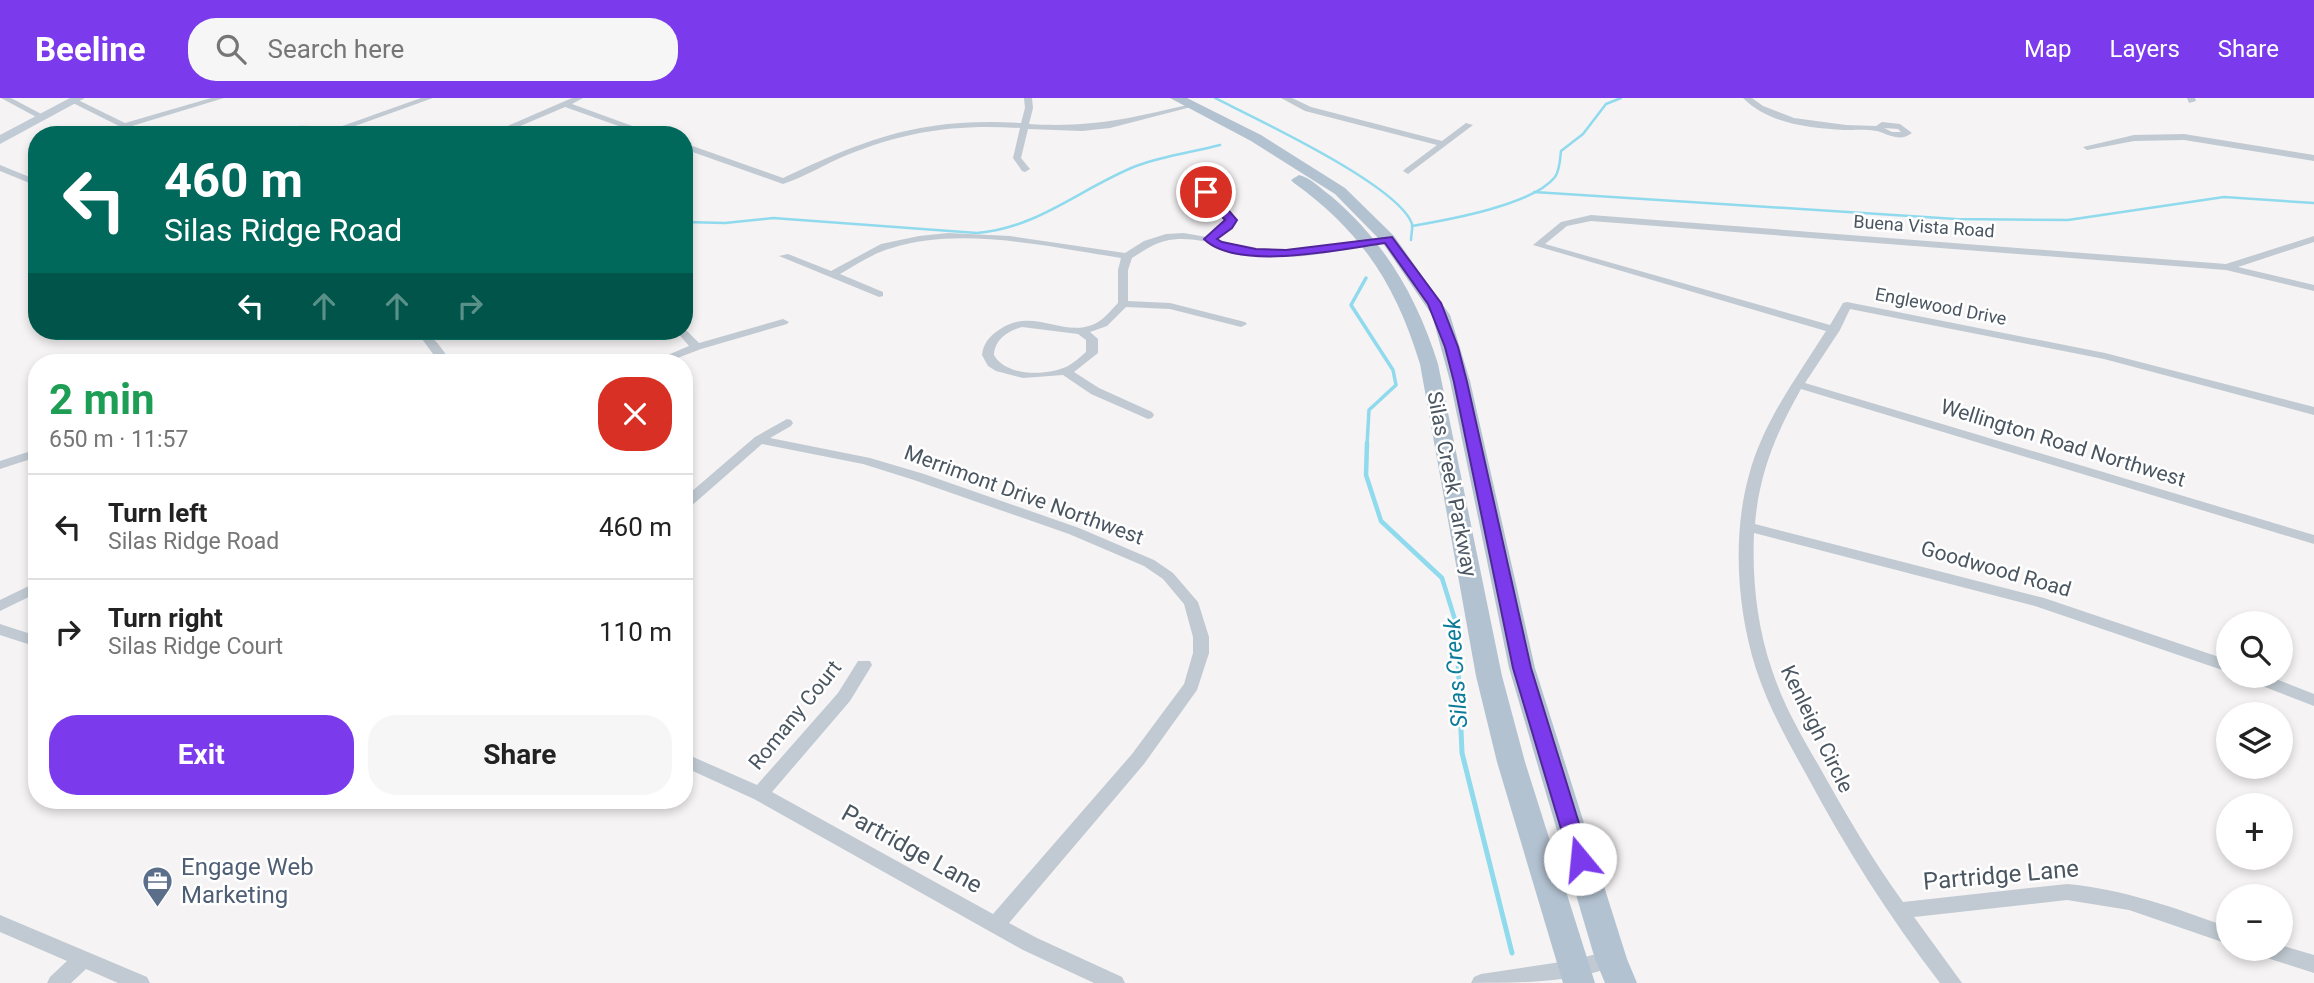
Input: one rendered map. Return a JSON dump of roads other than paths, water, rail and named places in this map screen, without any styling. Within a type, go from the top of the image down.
[{"type":"main road","name":"Silas Creek Parkway","points":[[1157,98],[1181,105],[1256,138],[1340,191],[1376,241],[1434,303],[1452,347],[1522,668],[1616,971]]},
{"type":"main road","points":[[0,139],[76,100]]},
{"type":"main road","name":"Silas Creek Parkway","points":[[1181,105],[1304,183],[1376,241],[1414,318],[1429,364],[1489,676],[1511,762],[1576,976]]},
{"type":"street","points":[[5,98],[43,117]]},
{"type":"street","points":[[76,100],[124,126],[220,98]]},
{"type":"street","points":[[347,126],[429,98]]},
{"type":"street","points":[[512,126],[579,98]]},
{"type":"street","points":[[1025,169],[1017,158],[1029,108],[1028,98]]},
{"type":"street","points":[[1285,98],[1308,109],[1442,144]]},
{"type":"street","points":[[1747,98],[1771,113],[1797,121],[1880,129]]},
{"type":"street","points":[[564,104],[627,126]]},
{"type":"street","points":[[693,149],[783,181],[840,154],[898,133],[972,122],[1080,128],[1104,126],[1181,105]]},
{"type":"street","points":[[1408,171],[1469,125]]},
{"type":"street","points":[[2087,147],[2134,138],[2184,137],[2314,158]]},
{"type":"street","points":[[0,168],[28,179]]},
{"type":"street","points":[[1207,187],[1208,197],[1231,220],[1228,226],[1209,239]]},
{"type":"street","name":"Buena Vista Road","points":[[1834,330],[1538,245],[1564,224],[1591,218],[2226,267],[2314,288]]},
{"type":"street","points":[[1123,304],[1123,270],[1127,256],[1150,241],[1166,236],[1209,239],[1219,245],[1271,254],[1376,241]]},
{"type":"street","points":[[831,275],[885,247],[928,239],[1007,239],[1127,256]]},
{"type":"street","points":[[2226,267],[2314,239]]},
{"type":"street","points":[[783,256],[879,294]]},
{"type":"street","points":[[1080,330],[1092,339],[1094,348],[1080,363],[1065,371],[1032,376],[1010,373],[992,362],[988,350],[997,336],[1022,324],[1039,323],[1080,330],[1099,326],[1123,304],[1170,306],[1241,324]]},
{"type":"street","name":"Englewood Drive","points":[[1834,330],[1847,305],[2105,356],[2314,411]]},
{"type":"street","points":[[677,354],[783,322]]},
{"type":"street","name":"Kenleigh Circle","points":[[1834,330],[1799,385],[1762,454],[1755,477],[1748,527],[1752,620],[1770,684],[1833,810],[1899,911],[1952,983]]},
{"type":"street","points":[[428,340],[439,354]]},
{"type":"street","points":[[691,340],[697,346]]},
{"type":"street","points":[[1065,371],[1095,391],[1148,415]]},
{"type":"street","name":"Wellington Road Northwest","points":[[1799,385],[2314,540]]},
{"type":"street","points":[[693,497],[759,440],[787,423]]},
{"type":"street","name":"Merrimont Drive Northwest","points":[[759,440],[897,471],[1074,531],[1149,564],[1168,576],[1191,602],[1197,616],[1201,645],[1198,670],[1191,686],[1138,759],[995,925]]},
{"type":"street","points":[[0,465],[28,456]]},
{"type":"street","name":"Goodwood Road","points":[[1748,527],[2039,602],[2216,662]]},
{"type":"street","points":[[0,606],[28,592]]},
{"type":"street","points":[[0,629],[28,639]]},
{"type":"street","name":"Romany Court","points":[[760,794],[844,697],[864,665]]},
{"type":"street","points":[[2284,688],[2314,700]]},
{"type":"street","name":"Partridge Lane","points":[[693,763],[760,794],[995,925],[1087,972],[1115,983]]},
{"type":"street","name":"Partridge Lane","points":[[1899,911],[2067,892],[2095,894],[2155,908],[2216,931]]},
{"type":"street","points":[[0,923],[140,983]]},
{"type":"street","points":[[2293,958],[2314,964]]},
{"type":"street","points":[[57,983],[83,959]]},
{"type":"street","points":[[1481,983],[1616,971]]},
{"type":"waterway","name":"Silas Creek","points":[[1215,98],[1291,136],[1354,172],[1381,191],[1401,208],[1412,224],[1411,240]]},
{"type":"waterway","points":[[1535,192],[1557,174],[1561,151],[1583,134],[1606,104],[1621,98]]},
{"type":"waterway","points":[[693,222],[725,223],[773,218],[977,233],[999,230],[1040,215],[1136,166],[1220,145]]},
{"type":"waterway","points":[[1412,226],[1488,210],[1535,192]]},
{"type":"waterway","points":[[1535,192],[1956,219],[2068,220],[2224,197],[2314,203]]},
{"type":"waterway","name":"Silas Creek","points":[[1366,278],[1351,305],[1393,370],[1396,385],[1369,410],[1367,445]]},
{"type":"waterway","name":"Silas Creek","points":[[1367,443],[1366,475],[1381,521],[1442,578],[1456,623],[1459,685]]},
{"type":"waterway","name":"Silas Creek","points":[[1459,683],[1462,753],[1512,953]]},
{"type":"place","name":"Engage Web Marketing","points":[[158,908]]}]
